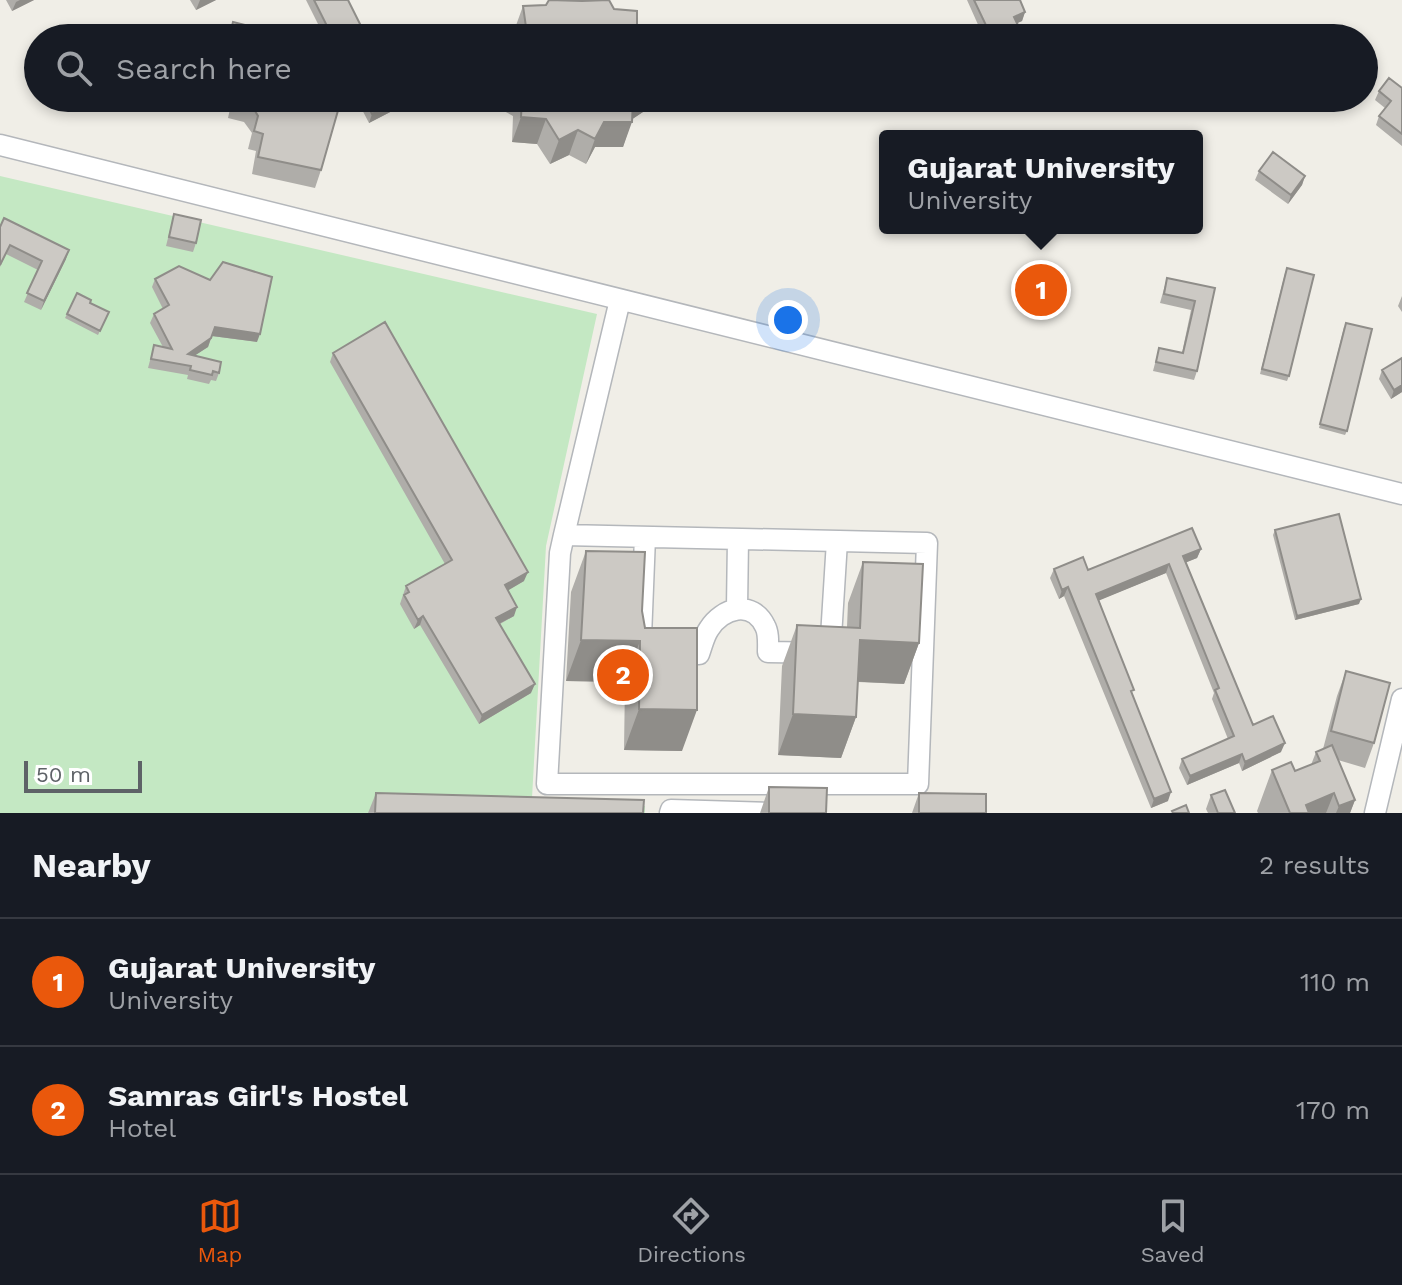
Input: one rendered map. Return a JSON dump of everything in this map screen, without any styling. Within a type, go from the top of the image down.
[{"type":"street","points":[[0,145],[1402,494]]},
{"type":"street","points":[[564,535],[927,543],[918,784],[547,784],[560,553],[564,535],[620,300]]},
{"type":"street","points":[[645,537],[640,653],[699,654],[708,631],[724,612],[737,608],[755,612],[767,627],[768,652],[830,653],[837,541]]},
{"type":"street","points":[[737,608],[738,539]]},
{"type":"street","points":[[1375,813],[1402,699]]},
{"type":"street","points":[[670,813],[671,810],[773,813]]},
{"type":"green space","points":[[0,176],[597,314],[546,546],[532,798],[645,806],[645,813],[0,813]]},
{"type":"building","points":[[314,0],[348,0],[360,24],[326,24]]},
{"type":"building","points":[[549,0],[609,0],[614,9],[637,11],[637,24],[526,24],[523,6],[546,5]]},
{"type":"building","points":[[974,0],[1020,0],[1025,12],[1014,17],[1017,24],[985,24]]},
{"type":"building","points":[[1389,78],[1402,88],[1402,134],[1379,116],[1391,101],[1379,91]]},
{"type":"building","points":[[256,112],[338,112],[321,170],[258,157],[263,134],[254,131],[258,116]]},
{"type":"building","points":[[521,112],[632,112],[632,122],[604,122],[595,139],[578,130],[559,140],[546,119],[521,117]]},
{"type":"building","points":[[1273,152],[1305,176],[1291,195],[1259,171]]},
{"type":"building","points":[[174,214],[201,220],[196,243],[169,237]]},
{"type":"building","points":[[4,218],[69,250],[44,301],[27,293],[42,261],[10,245],[0,265],[0,227]]},
{"type":"building","points":[[223,262],[272,277],[260,334],[215,327],[211,338],[188,354],[221,362],[219,373],[213,371],[212,375],[190,370],[191,366],[151,359],[154,345],[172,349],[154,314],[169,305],[155,279],[179,266],[210,280]]},
{"type":"building","points":[[1287,268],[1314,275],[1289,376],[1262,369]]},
{"type":"building","points":[[1167,278],[1215,288],[1197,371],[1156,362],[1159,348],[1183,353],[1195,301],[1164,294]]},
{"type":"building","points":[[77,293],[109,312],[100,331],[67,314]]},
{"type":"building","points":[[385,322],[528,572],[505,585],[517,607],[496,618],[535,684],[482,715],[423,616],[418,620],[404,595],[409,592],[406,586],[452,560],[333,353]]},
{"type":"building","points":[[1346,323],[1372,329],[1347,431],[1320,424]]},
{"type":"building","points":[[1402,358],[1402,385],[1394,390],[1382,370]]},
{"type":"building","points":[[1339,514],[1361,599],[1297,616],[1275,530]]},
{"type":"building","points":[[1192,528],[1201,549],[1183,556],[1253,725],[1273,716],[1285,743],[1245,762],[1242,754],[1190,776],[1182,759],[1234,736],[1215,690],[1219,688],[1169,564],[1096,594],[1171,792],[1154,799],[1068,587],[1062,590],[1054,569],[1083,557],[1088,570]]},
{"type":"building","points":[[586,551],[645,552],[642,611],[645,628],[697,628],[697,710],[639,709],[640,641],[581,640]]},
{"type":"building","points":[[863,562],[923,564],[919,643],[860,640],[856,717],[793,714],[797,625],[860,628]]},
{"type":"building","points":[[1346,671],[1390,683],[1374,743],[1331,731]]},
{"type":"building","points":[[1332,745],[1355,800],[1339,806],[1334,793],[1306,805],[1309,813],[1290,813],[1272,770],[1291,762],[1295,771],[1320,761],[1316,752]]},
{"type":"building","points":[[769,787],[827,788],[826,813],[769,813]]},
{"type":"building","points":[[1225,790],[1235,813],[1218,813],[1211,795]]},
{"type":"building","points":[[376,793],[644,800],[643,813],[375,813]]},
{"type":"building","points":[[919,793],[986,794],[986,813],[919,813]]},
{"type":"building","points":[[1186,805],[1189,813],[1173,813],[1172,811]]},
{"type":"place","name":"Gujarat University","points":[[1041,290]]},
{"type":"place","name":"Samras Girl's Hostel","points":[[623,675]]}]
